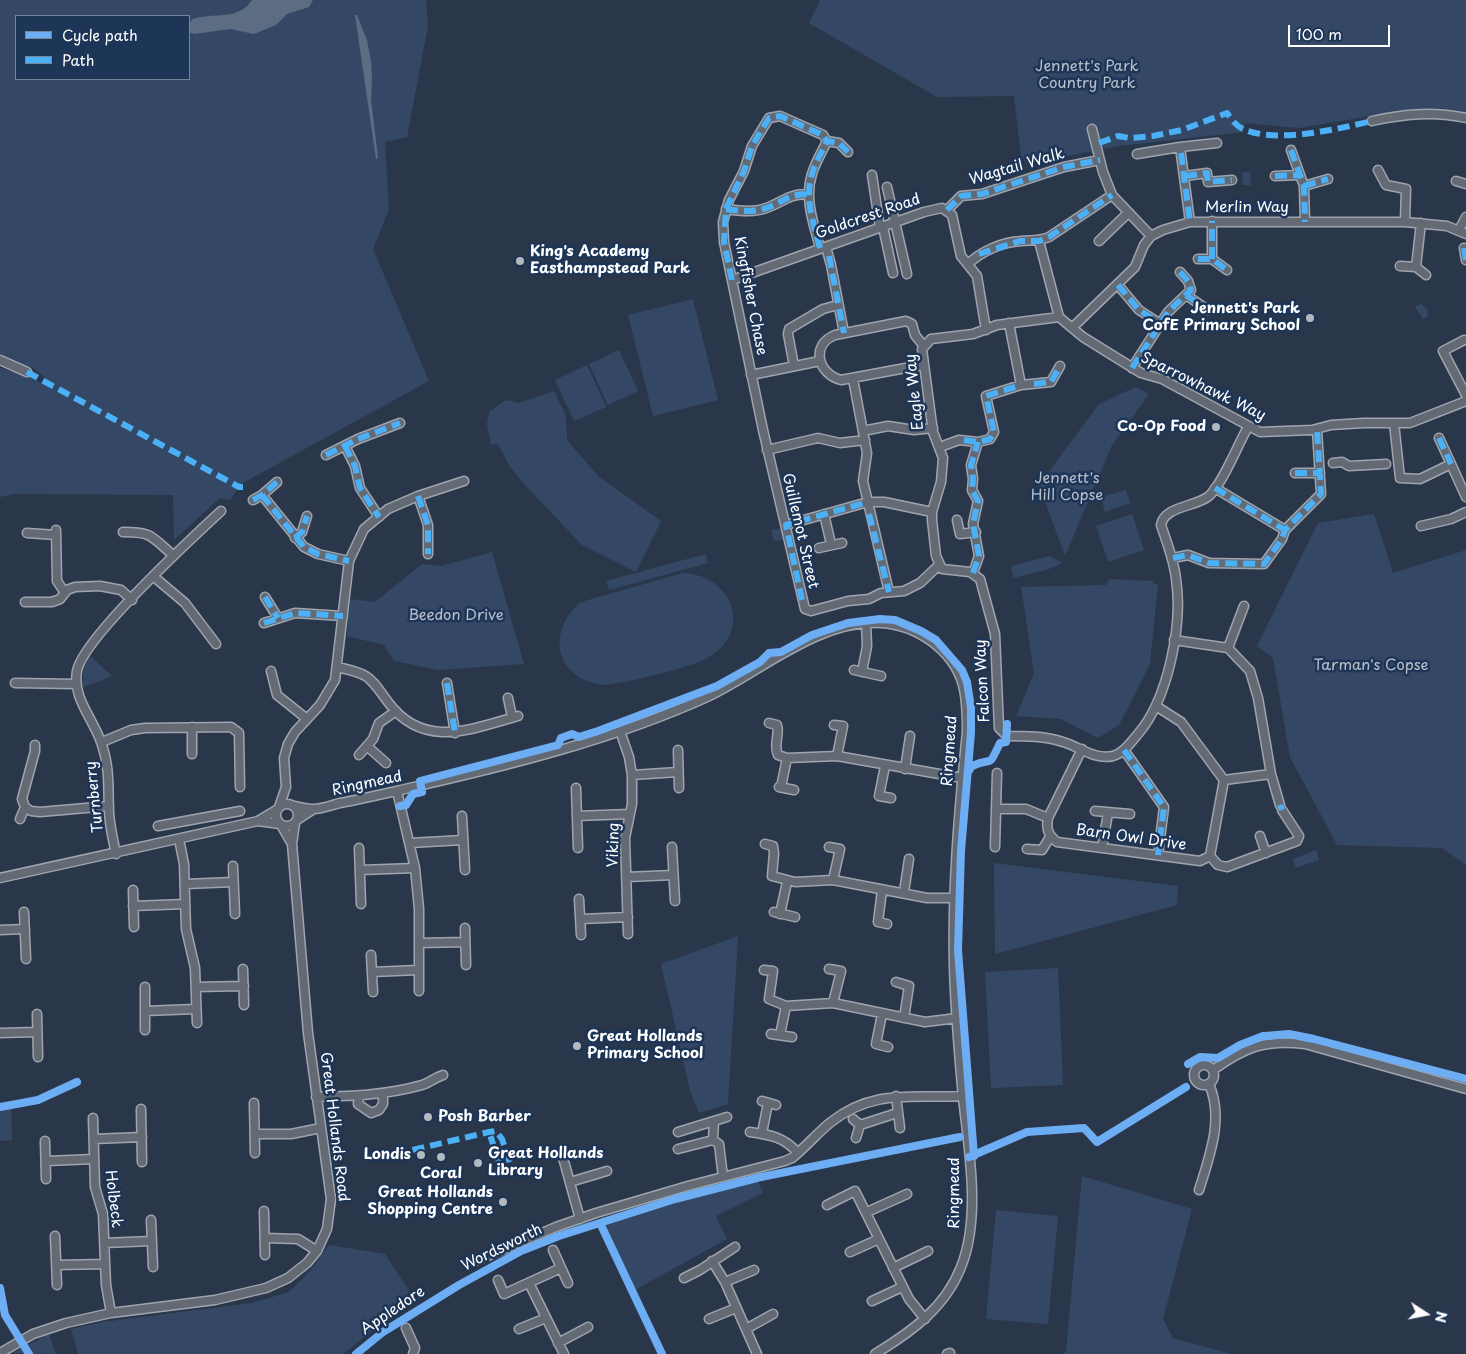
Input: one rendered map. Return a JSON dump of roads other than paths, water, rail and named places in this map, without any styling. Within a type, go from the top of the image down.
[{"type":"street","points":[[1372,121],[1397,115],[1429,113],[1466,118]]},
{"type":"street","name":"Kingfisher Chase","points":[[751,375],[746,340],[735,303],[724,242],[726,209],[744,171],[752,146],[768,118],[780,116],[823,135],[827,141],[839,143],[848,152]]},
{"type":"street","points":[[1072,328],[1135,267],[1144,245],[1151,236],[1112,195],[1092,128]]},
{"type":"street","points":[[827,141],[812,174],[809,194],[810,211],[823,247],[844,333]]},
{"type":"street","points":[[1137,154],[1180,150],[1217,143]]},
{"type":"street","points":[[1180,150],[1190,222]]},
{"type":"street","points":[[1291,150],[1304,186],[1304,222]]},
{"type":"street","name":"Wagtail Walk","points":[[947,210],[961,196],[982,194],[1057,169],[1100,160]]},
{"type":"street","points":[[1378,170],[1386,185],[1406,189],[1405,222]]},
{"type":"street","points":[[1185,176],[1207,174],[1208,182],[1232,180]]},
{"type":"street","points":[[1275,176],[1300,175]]},
{"type":"street","points":[[872,176],[881,228],[894,273]]},
{"type":"street","points":[[1304,186],[1328,179]]},
{"type":"street","points":[[1456,181],[1466,184]]},
{"type":"street","points":[[887,187],[907,274]]},
{"type":"street","points":[[726,209],[755,211],[769,207],[791,195],[809,194]]},
{"type":"street","points":[[968,264],[980,253],[991,249],[1020,241],[1038,241],[1059,232],[1112,195]]},
{"type":"street","name":"Goldcrest Road","points":[[732,280],[934,208],[947,210]]},
{"type":"street","points":[[947,210],[952,215],[960,256],[977,276],[986,330]]},
{"type":"street","points":[[1099,241],[1128,213]]},
{"type":"street","points":[[1463,232],[1466,217]]},
{"type":"street","points":[[1212,221],[1212,259]]},
{"type":"street","name":"Merlin Way","points":[[1151,236],[1163,230],[1190,222],[1212,221],[1405,222],[1421,223],[1463,232]]},
{"type":"street","points":[[1416,267],[1421,223]]},
{"type":"street","points":[[1038,241],[1059,317]]},
{"type":"street","points":[[1464,248],[1466,259]]},
{"type":"street","points":[[1198,259],[1212,259],[1226,270]]},
{"type":"street","points":[[1400,266],[1416,267],[1426,275]]},
{"type":"street","points":[[1132,368],[1159,323],[1191,290],[1188,281],[1180,272]]},
{"type":"street","points":[[1118,285],[1139,310],[1159,323]]},
{"type":"street","points":[[1186,295],[1208,310]]},
{"type":"street","points":[[794,366],[788,334],[790,329],[823,309],[838,305]]},
{"type":"street","name":"Eagle Way","points":[[940,565],[936,556],[932,512],[944,469],[940,447],[934,436],[922,365],[923,345],[931,339],[973,334],[1009,323],[1059,317]]},
{"type":"street","name":"Sparrowhawk Way","points":[[1059,317],[1072,328],[1132,368],[1141,373],[1162,379],[1260,432],[1317,430],[1331,425],[1417,421],[1442,408],[1466,401]]},
{"type":"street","points":[[922,365],[841,380],[831,378],[824,371],[820,361],[820,351],[826,340],[835,335],[908,321],[923,345]]},
{"type":"street","points":[[1009,323],[1020,386]]},
{"type":"street","points":[[1464,340],[1443,351],[1466,395]]},
{"type":"street","points":[[0,360],[27,372]]},
{"type":"street","points":[[751,375],[820,361]]},
{"type":"street","points":[[940,447],[959,440],[978,442],[990,439],[994,432],[986,396],[1020,386],[1051,382],[1060,366]]},
{"type":"street","name":"Guillemot Street","points":[[751,375],[767,450],[806,609],[811,611],[848,601],[869,599],[890,592],[900,592],[916,586],[940,565]]},
{"type":"street","points":[[852,379],[867,456],[863,481],[869,514],[890,592]]},
{"type":"street","points":[[326,455],[400,423]]},
{"type":"street","points":[[1394,423],[1392,464],[1403,480],[1420,479],[1451,464]]},
{"type":"street","points":[[863,431],[888,426],[914,430],[933,428]]},
{"type":"street","points":[[1158,854],[1164,807],[1124,750],[1142,728],[1156,706],[1169,669],[1174,640],[1178,593],[1173,558],[1161,525],[1163,516],[1208,496],[1215,488],[1248,427]]},
{"type":"street","points":[[1173,558],[1188,555],[1209,563],[1226,562],[1238,565],[1259,566],[1264,564],[1282,539],[1285,530],[1304,508],[1319,498],[1320,473],[1317,430]]},
{"type":"street","points":[[767,450],[818,438],[840,443],[865,440]]},
{"type":"street","points":[[1439,438],[1466,497]]},
{"type":"street","points":[[940,565],[949,570],[973,573],[979,556],[974,524],[978,500],[972,490],[971,465],[978,442]]},
{"type":"street","points":[[345,446],[355,466],[360,488],[379,517]]},
{"type":"street","points":[[1333,463],[1342,462],[1349,466],[1392,464]]},
{"type":"street","points":[[1295,473],[1320,473]]},
{"type":"street","points":[[258,821],[289,826],[296,821],[298,813],[293,806],[286,787],[284,758],[288,744],[327,694],[337,667],[349,561],[364,529],[388,509],[418,496],[464,481]]},
{"type":"street","points":[[253,500],[277,482]]},
{"type":"street","points":[[1215,488],[1285,530]]},
{"type":"street","points":[[262,495],[304,547],[318,554],[349,561]]},
{"type":"street","points":[[418,496],[428,525],[422,543],[428,554]]},
{"type":"street","points":[[786,525],[868,502],[884,502],[932,512]]},
{"type":"street","points":[[15,684],[76,684],[81,659],[153,576],[219,513],[210,508]]},
{"type":"street","points":[[1421,526],[1451,519],[1466,512]]},
{"type":"street","points":[[824,514],[831,544]]},
{"type":"street","points":[[295,538],[302,532],[307,516]]},
{"type":"street","points":[[957,520],[960,534],[976,532]]},
{"type":"street","points":[[27,533],[56,532],[57,581],[65,593]]},
{"type":"street","points":[[123,532],[144,532],[153,536],[173,555]]},
{"type":"street","points":[[819,548],[842,543]]},
{"type":"street","name":"Falcon Way","points":[[973,573],[980,579],[995,634],[1000,731],[1007,736],[1037,737],[1062,741],[1099,758],[1115,756],[1124,750]]},
{"type":"street","points":[[153,576],[185,603],[216,644]]},
{"type":"street","points":[[25,602],[52,602],[60,599],[65,593],[75,588],[108,586],[121,590],[132,600]]},
{"type":"street","points":[[265,596],[278,618]]},
{"type":"street","points":[[1228,648],[1244,606]]},
{"type":"street","points":[[264,623],[295,613],[343,616]]},
{"type":"street","points":[[866,623],[867,646],[858,671],[881,676]]},
{"type":"street","name":"Ringmead","points":[[293,806],[314,809],[397,791],[569,747],[620,731],[706,697],[800,645],[834,630],[866,623],[895,625],[919,633],[934,643],[951,661],[962,683],[967,708],[968,732],[962,778],[953,898],[957,1018],[970,1177],[971,1215],[969,1236],[962,1267],[941,1304],[925,1319],[875,1354]]},
{"type":"street","points":[[1156,706],[1181,722],[1224,780],[1210,856],[1218,865],[1227,868],[1297,841],[1299,836],[1281,807],[1270,774],[1254,681],[1250,671],[1228,648],[1174,640]]},
{"type":"street","points":[[337,667],[360,672],[375,681],[396,711],[422,729],[454,733],[515,716],[508,698]]},
{"type":"street","points":[[271,671],[277,695],[307,719]]},
{"type":"street","points":[[447,683],[454,733]]},
{"type":"street","name":"Turnberry","points":[[76,684],[77,693],[102,742],[109,770],[109,806],[116,854]]},
{"type":"street","points":[[359,755],[373,739],[379,723],[396,711]]},
{"type":"street","points":[[769,723],[777,725],[775,749],[778,755],[787,758],[837,756],[884,766],[962,778]]},
{"type":"street","points":[[834,725],[843,726],[837,756]]},
{"type":"street","points":[[102,742],[131,730],[231,727],[239,733],[240,787]]},
{"type":"street","points":[[192,728],[192,754]]},
{"type":"street","name":"Viking","points":[[620,731],[629,757],[632,775],[632,804],[625,838],[628,934]]},
{"type":"street","points":[[905,769],[910,736]]},
{"type":"street","points":[[35,745],[22,799],[26,807],[31,811],[40,812],[109,806]]},
{"type":"street","points":[[367,746],[386,763]]},
{"type":"street","points":[[1027,849],[1042,850],[1050,837],[1047,827],[1048,818],[1082,749]]},
{"type":"street","points":[[678,750],[679,788]]},
{"type":"street","points":[[787,758],[780,787],[794,790]]},
{"type":"street","points":[[884,766],[879,796],[890,798]]},
{"type":"street","points":[[632,775],[678,772]]},
{"type":"street","points":[[995,847],[997,773]]},
{"type":"street","points":[[1224,780],[1270,774]]},
{"type":"street","points":[[281,825],[276,819],[286,787]]},
{"type":"street","points":[[576,788],[578,848]]},
{"type":"street","points":[[397,791],[415,868],[420,943],[419,991]]},
{"type":"street","points":[[0,878],[116,854],[258,821],[286,804],[293,806]]},
{"type":"street","points":[[20,819],[26,807]]},
{"type":"street","name":"Ringmead","points":[[296,821],[314,809]]},
{"type":"street","points":[[996,809],[1026,810],[1048,818]]},
{"type":"street","points":[[158,826],[240,811]]},
{"type":"street","points":[[1095,812],[1130,814]]},
{"type":"street","points":[[1102,848],[1108,813]]},
{"type":"street","name":"Viking","points":[[577,816],[629,814]]},
{"type":"street","points":[[462,816],[465,870]]},
{"type":"street","points":[[195,819],[197,835]]},
{"type":"street","name":"Great Hollands Road","points":[[0,1353],[15,1343],[44,1330],[111,1313],[215,1300],[266,1288],[288,1278],[307,1263],[317,1251],[327,1229],[331,1199],[316,1097],[292,844],[296,821]]},
{"type":"street","name":"Great Hollands Road","points":[[281,825],[292,844]]},
{"type":"street","points":[[1260,836],[1266,852]]},
{"type":"street","name":"Barn Owl Drive","points":[[1050,837],[1058,842],[1200,861],[1210,856]]},
{"type":"street","points":[[179,839],[186,884],[186,929],[195,968],[197,1023]]},
{"type":"street","points":[[410,843],[463,840]]},
{"type":"street","points":[[765,844],[773,846],[772,876],[787,882],[833,880],[882,890],[904,892],[927,898],[953,898]]},
{"type":"street","points":[[672,847],[675,901]]},
{"type":"street","points":[[829,847],[840,849],[833,880]]},
{"type":"street","points":[[359,848],[361,904]]},
{"type":"street","points":[[904,892],[909,859]]},
{"type":"street","points":[[233,866],[234,914]]},
{"type":"street","points":[[361,870],[415,868]]},
{"type":"street","name":"Viking","points":[[627,877],[674,876]]},
{"type":"street","points":[[186,884],[234,882]]},
{"type":"street","points":[[787,882],[777,913],[795,917]]},
{"type":"street","points":[[133,890],[134,927]]},
{"type":"street","points":[[882,890],[878,922],[887,924]]},
{"type":"street","points":[[579,899],[581,935]]},
{"type":"street","points":[[133,906],[185,904]]},
{"type":"street","points":[[24,912],[26,959]]},
{"type":"street","points":[[581,919],[628,917]]},
{"type":"street","points":[[464,928],[466,966]]},
{"type":"street","points":[[0,930],[24,929]]},
{"type":"street","points":[[420,943],[465,942]]},
{"type":"street","points":[[371,955],[373,992]]},
{"type":"street","points":[[828,968],[840,971],[833,1003]]},
{"type":"street","points":[[243,969],[244,1005]]},
{"type":"street","points":[[372,972],[419,970]]},
{"type":"street","points":[[764,970],[773,972],[769,999],[786,1006],[833,1003],[924,1022],[957,1018]]},
{"type":"street","points":[[896,982],[909,986],[904,1018]]},
{"type":"street","points":[[196,987],[244,986]]},
{"type":"street","points":[[145,987],[145,1030]]},
{"type":"street","points":[[786,1006],[776,1034],[792,1038]]},
{"type":"street","points":[[145,1011],[196,1009]]},
{"type":"street","points":[[37,1014],[38,1057]]},
{"type":"street","points":[[882,1014],[876,1044],[888,1047]]},
{"type":"street","points":[[0,1033],[37,1032]]},
{"type":"street","points":[[1212,1070],[1240,1051],[1272,1042],[1290,1042],[1305,1044],[1466,1089]]},
{"type":"street","points":[[1202,1064],[1212,1070],[1214,1076],[1209,1084],[1203,1085],[1196,1082],[1194,1072],[1202,1064]]},
{"type":"street","points":[[316,1097],[358,1096],[383,1093],[426,1084],[432,1078],[443,1075]]},
{"type":"street","points":[[1199,1190],[1215,1132],[1214,1095],[1209,1084]]},
{"type":"street","points":[[358,1096],[358,1104],[371,1113],[379,1110],[383,1104],[383,1093]]},
{"type":"street","points":[[896,1096],[900,1128]]},
{"type":"street","name":"Wordsworth","points":[[476,1261],[556,1227],[580,1219],[723,1176],[772,1166],[792,1158],[830,1122],[844,1113],[873,1100],[896,1096],[963,1096]]},
{"type":"street","points":[[254,1103],[255,1153]]},
{"type":"street","points":[[762,1134],[769,1103]]},
{"type":"street","points":[[141,1109],[142,1162]]},
{"type":"street","points":[[860,1125],[897,1113]]},
{"type":"street","points":[[678,1132],[727,1117]]},
{"type":"street","name":"Holbeck","points":[[93,1118],[95,1186],[103,1214],[105,1264],[111,1313]]},
{"type":"street","points":[[853,1119],[860,1125]]},
{"type":"street","points":[[713,1140],[714,1121]]},
{"type":"street","points":[[856,1138],[860,1125]]},
{"type":"street","points":[[255,1134],[291,1134],[321,1128]]},
{"type":"street","points":[[750,1132],[778,1136],[789,1142],[798,1153]]},
{"type":"street","points":[[94,1139],[142,1137]]},
{"type":"street","points":[[678,1149],[713,1140],[719,1144],[723,1176]]},
{"type":"street","points":[[45,1141],[46,1179]]},
{"type":"street","points":[[562,1154],[580,1219]]},
{"type":"street","name":"Holbeck","points":[[47,1161],[94,1159]]},
{"type":"street","points":[[570,1182],[607,1170]]},
{"type":"street","points":[[827,1206],[855,1191],[867,1212],[908,1299],[925,1319]]},
{"type":"street","points":[[867,1212],[907,1194]]},
{"type":"street","points":[[264,1211],[266,1255]]},
{"type":"street","points":[[151,1220],[153,1266]]},
{"type":"street","points":[[55,1236],[57,1285]]},
{"type":"street","points":[[265,1238],[298,1239],[317,1251]]},
{"type":"street","points":[[850,1252],[880,1239]]},
{"type":"street","name":"Holbeck","points":[[104,1243],[152,1242]]},
{"type":"street","points":[[684,1278],[735,1247]]},
{"type":"street","points":[[553,1250],[568,1283]]},
{"type":"street","points":[[893,1268],[928,1251]]},
{"type":"street","points":[[712,1261],[725,1282],[756,1352],[746,1354]]},
{"type":"street","points":[[56,1266],[105,1264]]},
{"type":"street","points":[[498,1280],[504,1294],[562,1268]]},
{"type":"street","points":[[725,1282],[754,1270]]},
{"type":"street","points":[[529,1283],[564,1354]]},
{"type":"street","points":[[872,1301],[902,1287]]},
{"type":"street","points":[[710,1319],[736,1308]]},
{"type":"street","points":[[746,1329],[773,1314]]},
{"type":"street","points":[[518,1329],[546,1318]]},
{"type":"street","points":[[558,1343],[588,1327]]},
{"type":"street","name":"Appledore","points":[[406,1328],[416,1348],[413,1354]]},
{"type":"place","name":"King's Academy Easthampstead Park","points":[[520,261]]},
{"type":"place","name":"Jennett's Park CofE Primary School","points":[[1310,318]]},
{"type":"place","name":"Co-Op Food","points":[[1216,427]]},
{"type":"place","name":"Great Hollands Primary School","points":[[577,1046]]},
{"type":"place","name":"Posh Barber","points":[[428,1117]]},
{"type":"place","name":"Londis","points":[[421,1155]]},
{"type":"place","name":"Coral","points":[[441,1157]]},
{"type":"place","name":"Great Hollands Library","points":[[478,1163]]},
{"type":"place","name":"Great Hollands Shopping Centre","points":[[503,1202]]},
{"type":"park label","name":"Jennett's Park Country Park","points":[[1087,76]]},
{"type":"park label","name":"Jennett's Hill Copse","points":[[1067,488]]},
{"type":"park label","name":"Beedon Drive","points":[[456,616]]},
{"type":"park label","name":"Tarman's Copse","points":[[1371,666]]}]
